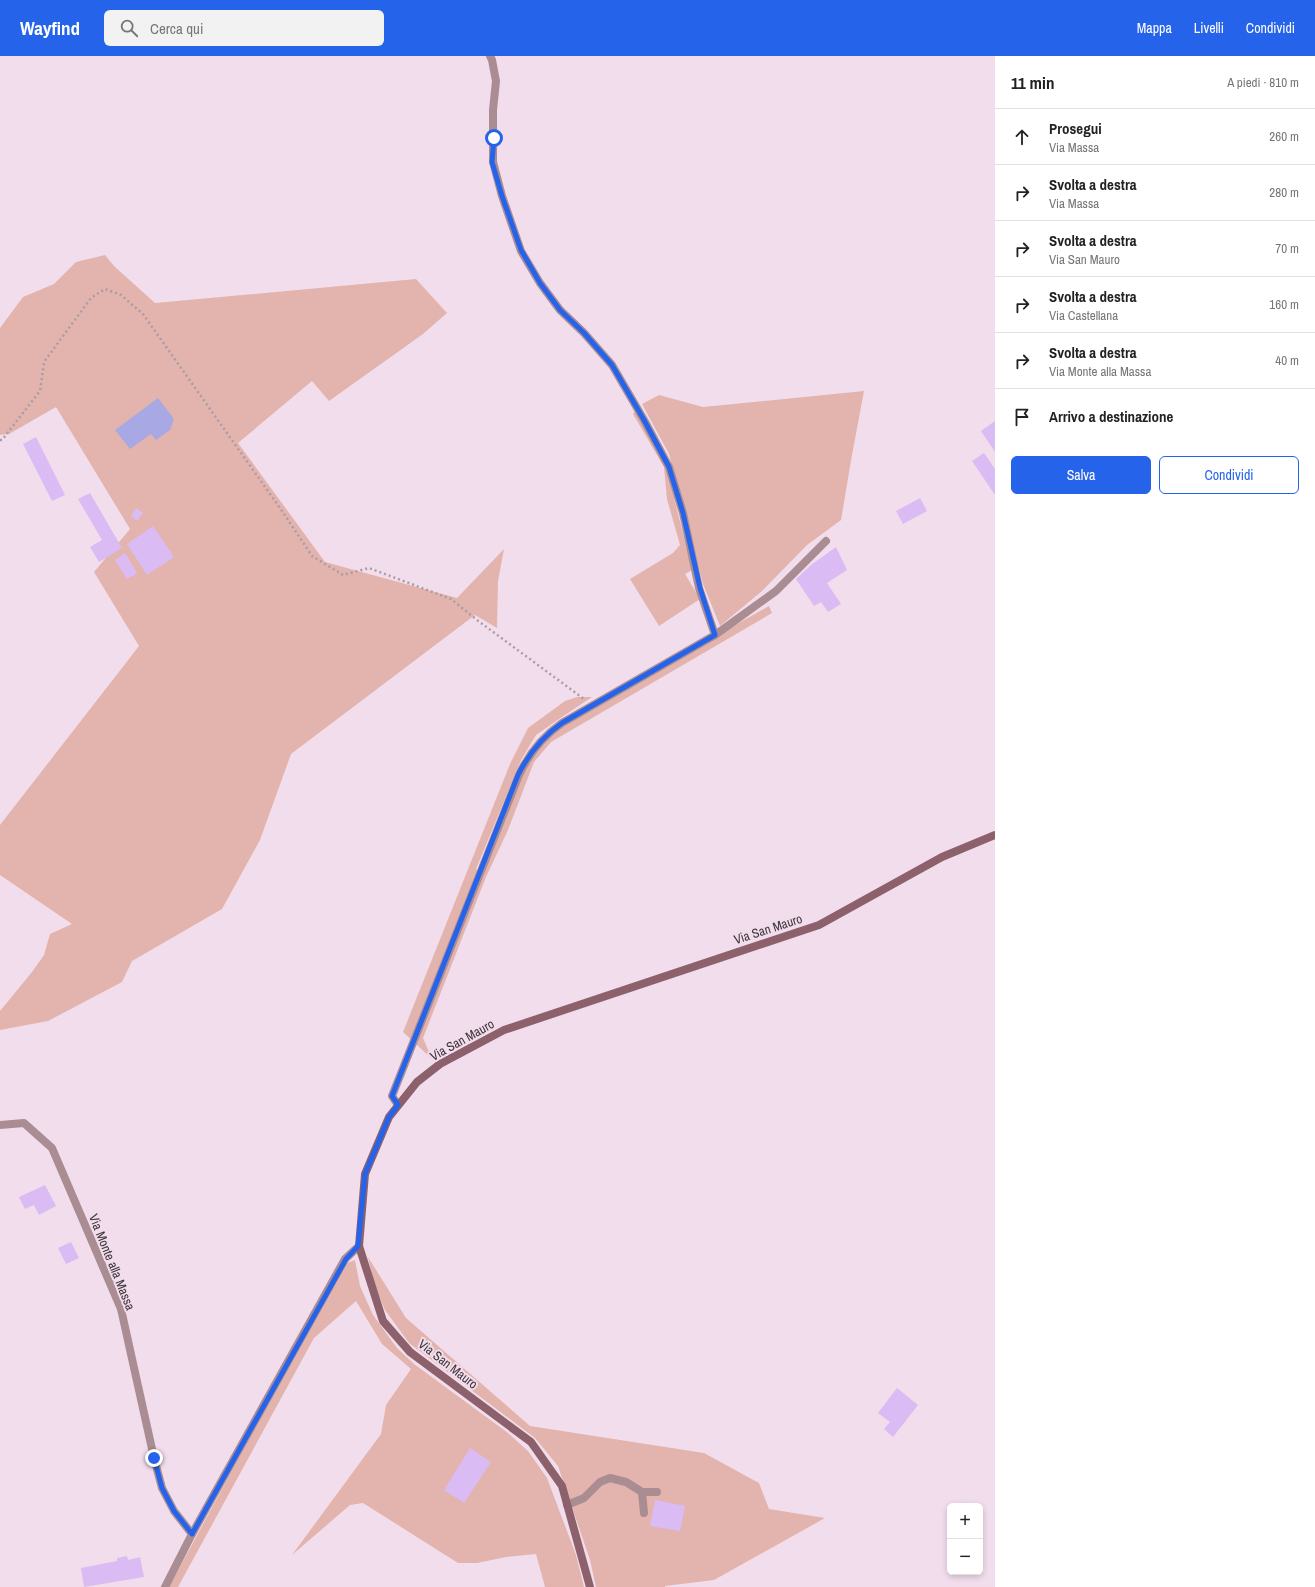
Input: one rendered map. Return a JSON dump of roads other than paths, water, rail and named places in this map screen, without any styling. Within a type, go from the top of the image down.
[{"type":"main road","name":"Via San Mauro","points":[[590,1587],[562,1486],[531,1442],[410,1352],[383,1321],[358,1246],[365,1174],[389,1117],[417,1082],[440,1064],[504,1030],[820,925],[942,857],[995,835]]},
{"type":"street","points":[[490,56],[496,82],[493,110],[492,162],[521,250],[540,283],[560,310],[584,333],[612,365],[669,467],[683,513],[700,588],[715,635]]},
{"type":"street","points":[[398,1105],[392,1096],[518,775],[527,758],[549,732],[562,723],[715,635],[776,591],[826,541]]},
{"type":"street","name":"Via Monte alla Massa","points":[[0,1125],[24,1123],[52,1148],[121,1309],[162,1488],[174,1511],[192,1534]]},
{"type":"street","points":[[165,1587],[192,1534],[346,1259],[358,1246]]},
{"type":"street","points":[[567,1505],[584,1498],[600,1482],[610,1478],[626,1482],[642,1492],[657,1492]]},
{"type":"street","points":[[642,1492],[644,1513]]},
{"type":"water","points":[[158,398],[174,419],[170,430],[156,440],[151,434],[130,449],[115,430]]}]
